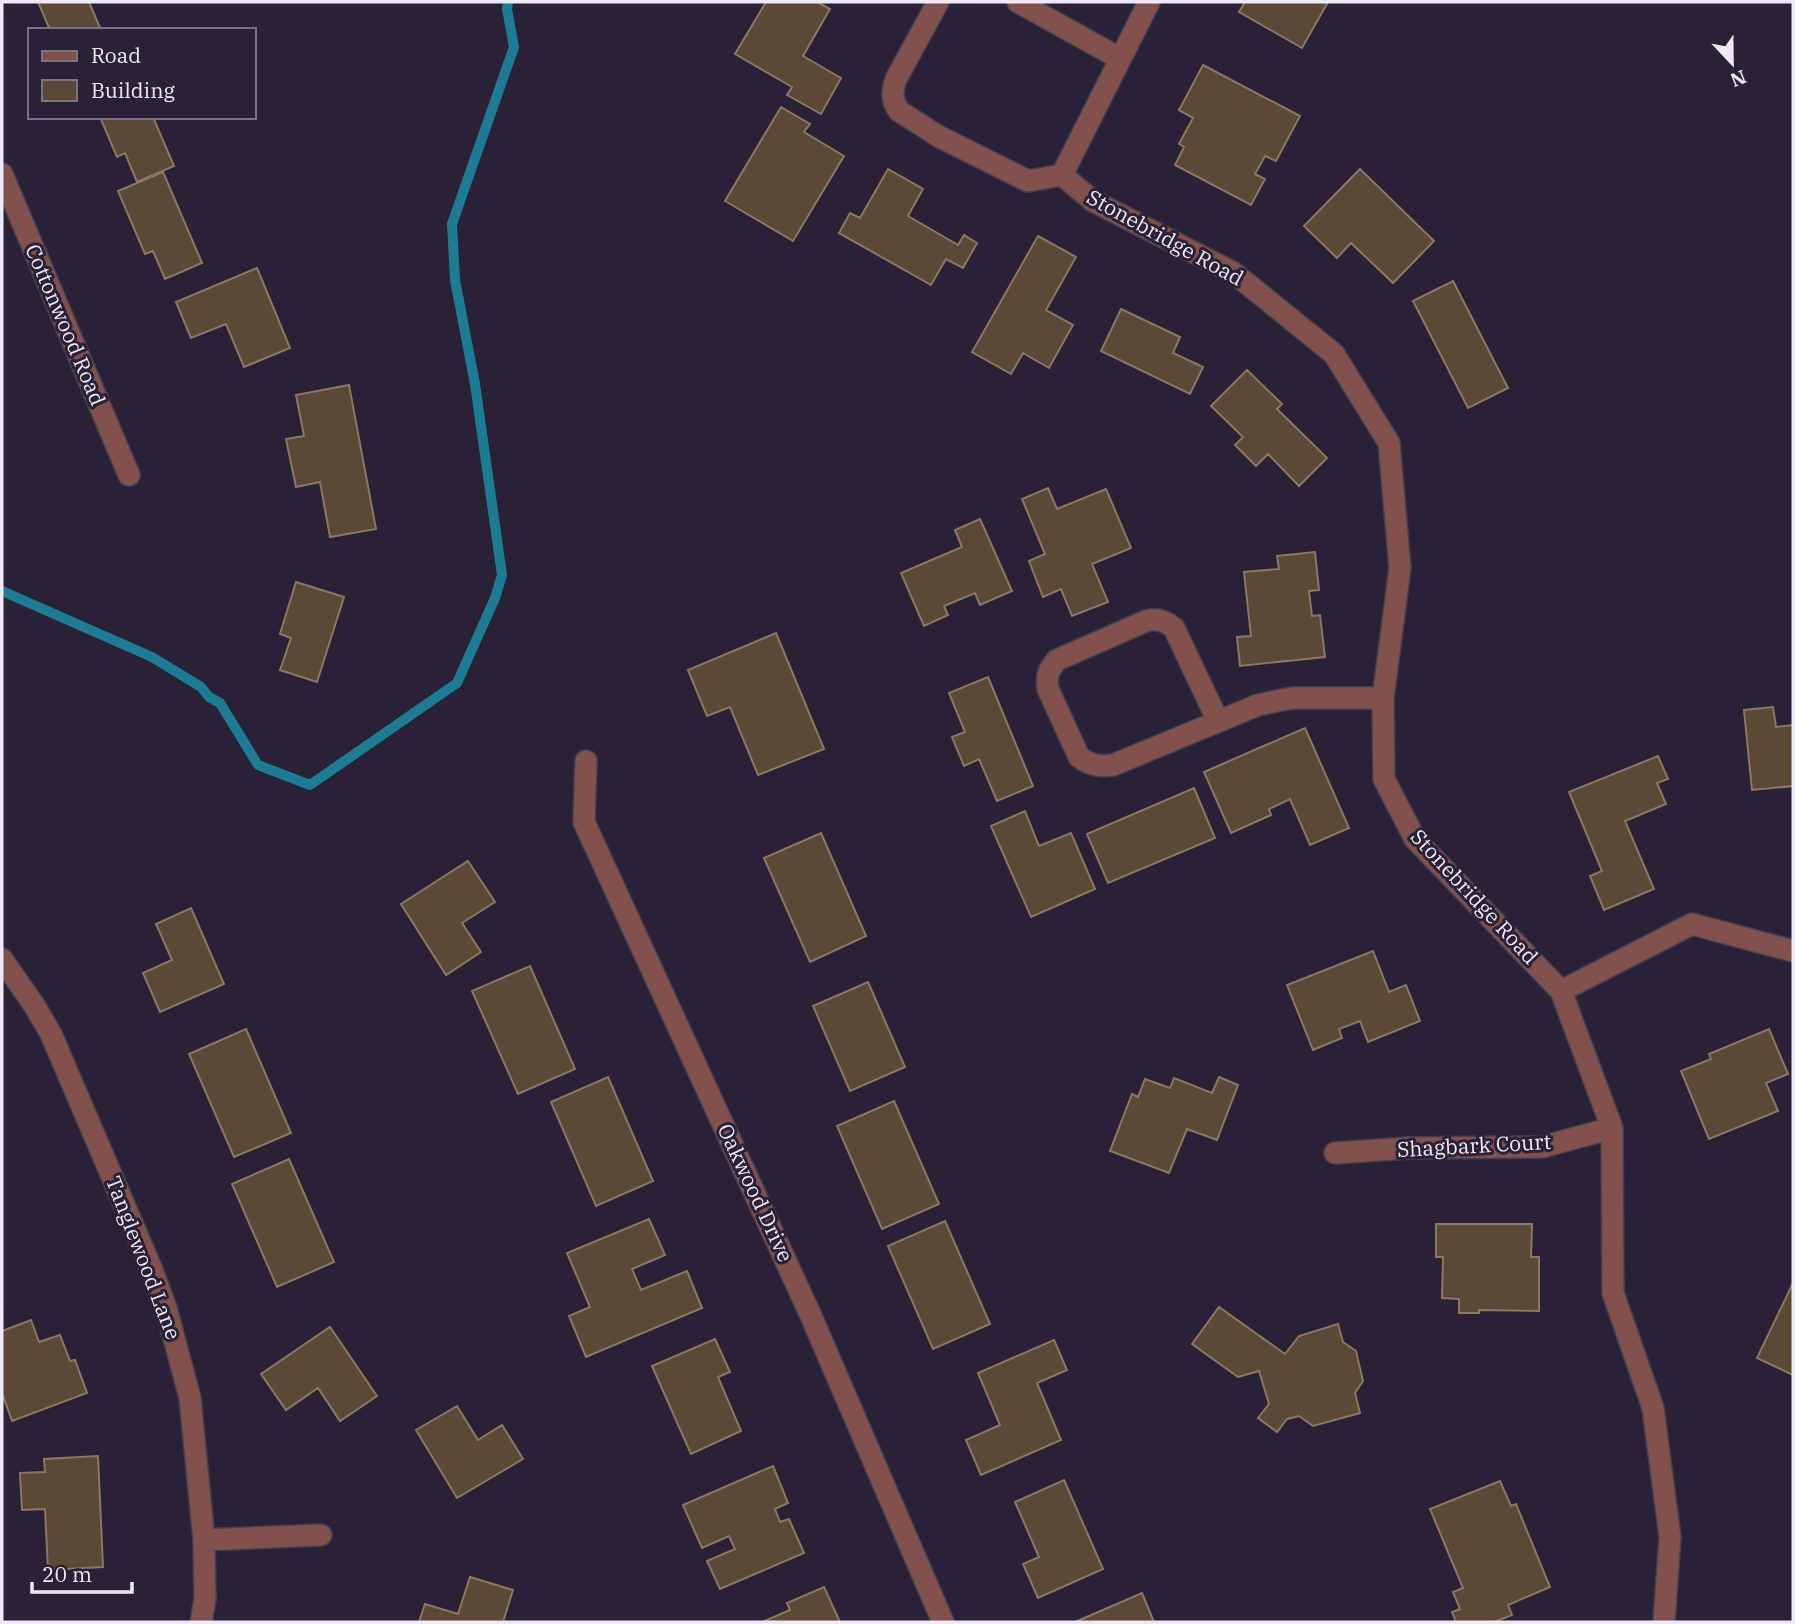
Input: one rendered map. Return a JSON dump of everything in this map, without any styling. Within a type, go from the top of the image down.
[{"type":"street","points":[[938,2],[896,79],[892,90],[895,106],[938,136],[1028,181],[1062,175],[1149,2]]},
{"type":"street","points":[[1017,2],[1119,58]]},
{"type":"street","name":"Cottonwood Road","points":[[2,174],[129,475]]},
{"type":"street","name":"Stonebridge Road","points":[[1062,175],[1093,201],[1234,272],[1334,354],[1390,443],[1400,568],[1383,698],[1384,779],[1415,839],[1562,991],[1612,1128],[1613,1293],[1653,1408],[1670,1536],[1664,1622]]},
{"type":"street","points":[[1218,721],[1174,628],[1156,619],[1057,660],[1050,668],[1047,678],[1048,689],[1079,757],[1101,767],[1113,765],[1258,705],[1292,698],[1383,698]]},
{"type":"street","name":"Oakwood Drive","points":[[586,761],[584,822],[811,1317],[943,1622]]},
{"type":"street","points":[[1562,991],[1692,924],[1793,951]]},
{"type":"street","name":"Tanglewood Lane","points":[[2,959],[51,1034],[166,1308],[190,1398],[204,1540],[205,1599],[201,1622]]},
{"type":"street","name":"Shagbark Court","points":[[1335,1153],[1542,1147],[1612,1128]]},
{"type":"street","points":[[204,1540],[321,1535]]},
{"type":"building","points":[[38,2],[89,2],[100,28],[49,28]]},
{"type":"building","points":[[766,2],[817,2],[830,9],[803,56],[841,78],[821,114],[787,95],[792,87],[735,54]]},
{"type":"building","points":[[1245,2],[1328,2],[1302,48],[1239,12]]},
{"type":"building","points":[[1203,65],[1300,116],[1276,161],[1265,156],[1255,174],[1265,179],[1251,205],[1175,165],[1184,147],[1179,144],[1193,118],[1179,110]]},
{"type":"building","points":[[781,107],[810,124],[804,132],[844,156],[793,241],[725,201]]},
{"type":"building","points":[[101,119],[154,119],[174,166],[137,182],[125,153],[117,157]]},
{"type":"building","points":[[888,169],[923,189],[908,216],[958,245],[964,235],[977,243],[963,268],[946,259],[931,285],[839,233],[850,213],[860,218]]},
{"type":"building","points":[[1360,169],[1434,241],[1393,283],[1351,243],[1337,258],[1304,226]]},
{"type":"building","points":[[163,172],[202,263],[165,279],[153,251],[145,254],[118,191]]},
{"type":"building","points":[[1038,236],[1076,257],[1046,310],[1073,325],[1049,368],[1023,353],[1011,374],[972,352]]},
{"type":"building","points":[[257,268],[290,348],[244,367],[226,324],[191,338],[176,302]]},
{"type":"building","points":[[1453,281],[1508,388],[1468,408],[1413,301]]},
{"type":"building","points":[[1121,309],[1180,337],[1173,353],[1203,367],[1190,394],[1101,351]]},
{"type":"building","points":[[1247,370],[1282,404],[1277,409],[1327,458],[1299,486],[1268,454],[1256,466],[1235,445],[1243,437],[1211,406]]},
{"type":"building","points":[[349,385],[376,529],[330,537],[320,482],[296,487],[286,439],[304,436],[296,395]]},
{"type":"building","points":[[1048,488],[1057,509],[1106,489],[1131,548],[1092,564],[1108,602],[1072,616],[1061,589],[1043,597],[1029,561],[1045,554],[1022,499]]},
{"type":"building","points":[[980,519],[1012,591],[980,605],[975,593],[944,606],[948,615],[924,626],[901,573],[962,547],[955,530]]},
{"type":"building","points":[[1315,552],[1319,590],[1309,591],[1312,616],[1320,615],[1325,657],[1240,666],[1237,637],[1251,636],[1244,572],[1279,569],[1277,556]]},
{"type":"building","points":[[296,582],[344,597],[317,682],[280,670],[291,638],[280,634]]},
{"type":"building","points":[[776,633],[824,749],[758,775],[730,707],[707,716],[688,670]]},
{"type":"building","points":[[988,677],[1033,786],[997,801],[979,759],[964,766],[952,737],[965,732],[949,693]]},
{"type":"building","points":[[1773,707],[1776,727],[1793,725],[1793,786],[1752,790],[1744,710]]},
{"type":"building","points":[[1305,728],[1349,828],[1310,845],[1290,799],[1269,809],[1271,815],[1231,833],[1204,772]]},
{"type":"building","points":[[1658,756],[1668,779],[1657,783],[1666,804],[1625,821],[1654,889],[1604,910],[1590,876],[1602,871],[1569,792]]},
{"type":"building","points":[[1194,788],[1215,838],[1108,883],[1087,834]]},
{"type":"building","points":[[1025,811],[1039,846],[1071,833],[1095,889],[1031,917],[991,826]]},
{"type":"building","points":[[821,833],[866,936],[810,962],[764,858]]},
{"type":"building","points":[[468,861],[495,902],[462,923],[481,952],[446,975],[401,904]]},
{"type":"building","points":[[191,908],[224,984],[160,1012],[143,973],[172,960],[156,924]]},
{"type":"building","points":[[1373,951],[1389,992],[1406,985],[1420,1021],[1368,1042],[1360,1021],[1339,1029],[1342,1038],[1313,1050],[1287,985]]},
{"type":"building","points":[[530,966],[575,1069],[518,1094],[472,991]]},
{"type":"building","points":[[868,982],[905,1067],[850,1091],[813,1006]]},
{"type":"building","points":[[246,1029],[291,1133],[234,1157],[189,1054]]},
{"type":"building","points":[[1769,1029],[1788,1074],[1766,1083],[1778,1111],[1709,1139],[1681,1071],[1711,1059],[1709,1054]]},
{"type":"building","points":[[608,1077],[653,1181],[596,1206],[551,1102]]},
{"type":"building","points":[[1219,1077],[1238,1085],[1217,1140],[1187,1129],[1169,1173],[1110,1151],[1132,1094],[1138,1097],[1145,1079],[1170,1088],[1174,1078],[1212,1093]]},
{"type":"building","points":[[894,1101],[939,1204],[882,1229],[837,1126]]},
{"type":"building","points":[[289,1159],[334,1262],[277,1287],[232,1184]]},
{"type":"building","points":[[649,1219],[665,1255],[632,1269],[641,1290],[687,1271],[702,1308],[586,1357],[569,1316],[590,1307],[567,1253]]},
{"type":"building","points":[[945,1221],[990,1324],[933,1349],[888,1246]]},
{"type":"building","points":[[1436,1224],[1532,1224],[1531,1257],[1539,1257],[1539,1311],[1479,1310],[1479,1313],[1459,1313],[1459,1299],[1442,1298],[1443,1257],[1436,1257]]},
{"type":"building","points":[[1793,1283],[1793,1375],[1757,1358]]},
{"type":"building","points":[[1219,1307],[1285,1354],[1299,1336],[1338,1324],[1343,1342],[1356,1351],[1363,1381],[1355,1393],[1360,1413],[1313,1426],[1299,1416],[1287,1419],[1277,1432],[1258,1418],[1269,1404],[1259,1371],[1238,1377],[1192,1344]]},
{"type":"building","points":[[31,1320],[39,1342],[60,1335],[70,1361],[75,1360],[87,1393],[12,1421],[2,1393],[2,1331]]},
{"type":"building","points":[[330,1327],[377,1396],[340,1421],[318,1388],[286,1410],[261,1374]]},
{"type":"building","points":[[715,1339],[730,1372],[718,1377],[741,1431],[691,1454],[652,1366]]},
{"type":"building","points":[[1054,1340],[1067,1370],[1037,1383],[1061,1440],[981,1475],[966,1440],[1000,1425],[978,1373]]},
{"type":"building","points":[[457,1406],[478,1440],[502,1425],[523,1459],[457,1498],[416,1430]]},
{"type":"building","points":[[98,1456],[103,1567],[48,1570],[45,1509],[22,1510],[20,1473],[45,1472],[44,1459]]},
{"type":"building","points":[[773,1466],[788,1503],[775,1509],[780,1522],[789,1519],[804,1553],[720,1589],[707,1561],[735,1549],[729,1536],[702,1548],[683,1505]]},
{"type":"building","points":[[1064,1480],[1103,1569],[1038,1598],[1023,1564],[1039,1557],[1015,1502]]},
{"type":"building","points":[[1500,1481],[1511,1506],[1516,1504],[1550,1587],[1508,1605],[1512,1615],[1494,1622],[1456,1622],[1452,1612],[1460,1609],[1453,1592],[1463,1588],[1430,1509]]},
{"type":"building","points":[[470,1577],[513,1590],[503,1622],[419,1622],[425,1604],[458,1614]]},
{"type":"building","points":[[824,1587],[840,1622],[762,1622],[790,1610],[787,1603]]},
{"type":"building","points":[[1142,1593],[1154,1622],[1075,1622]]},
{"type":"waterway","points":[[2,591],[152,657],[201,687],[209,697],[220,703],[258,765],[310,785],[457,683],[495,598],[502,575],[475,384],[455,280],[452,224],[514,47],[508,2]]}]
